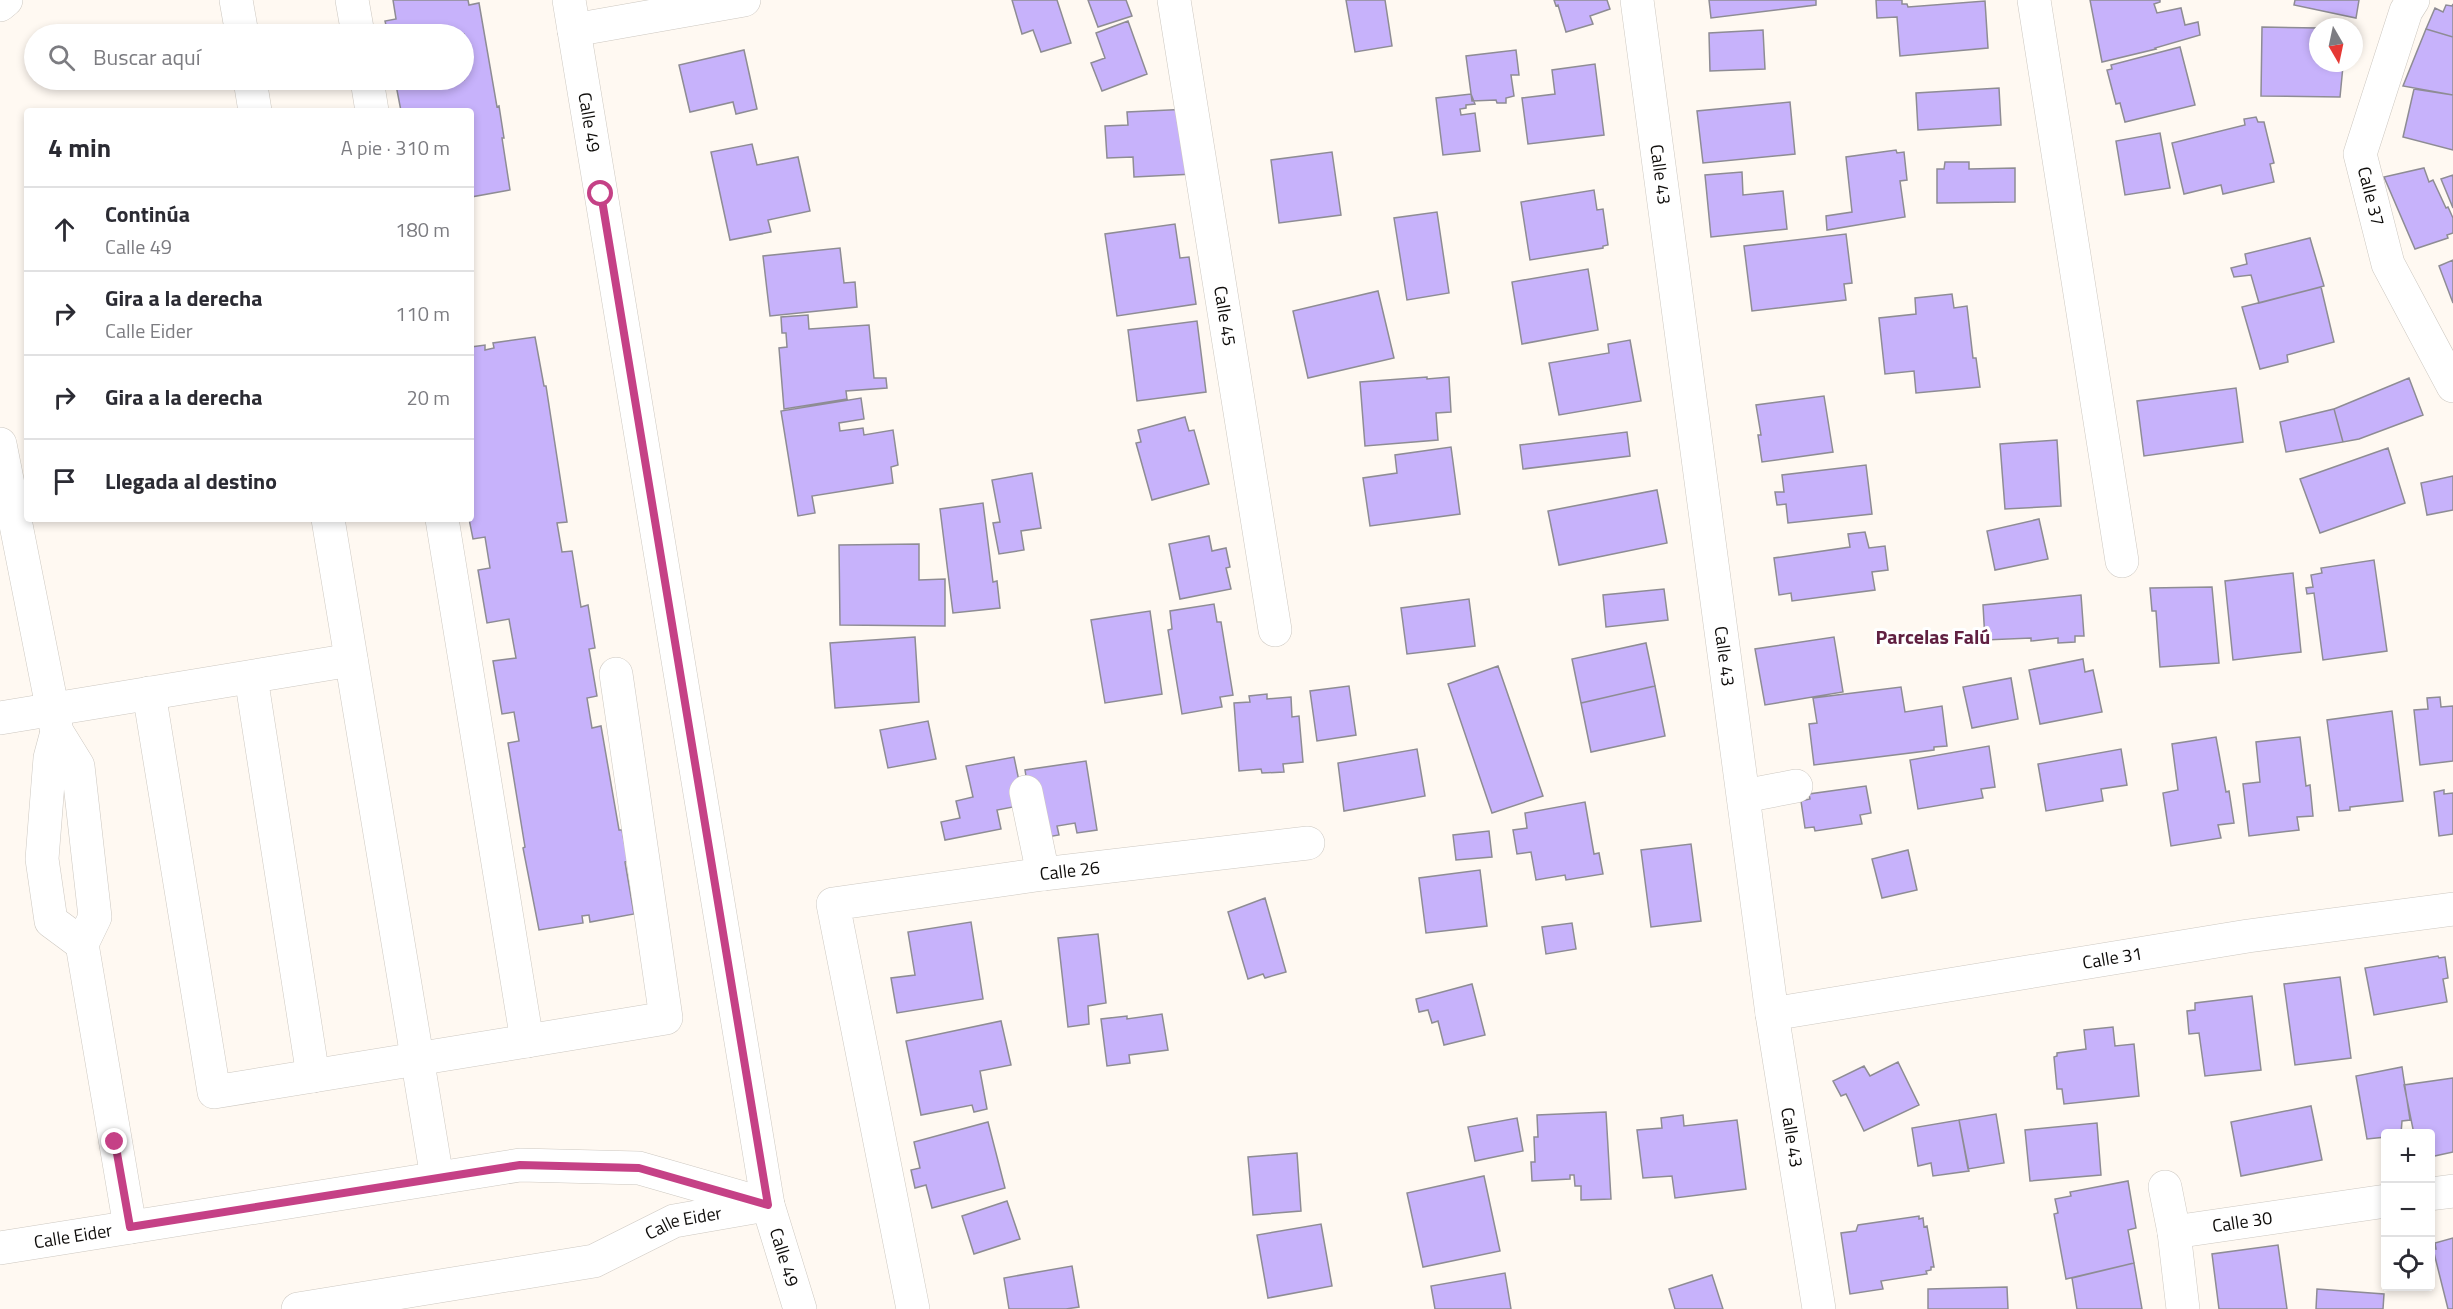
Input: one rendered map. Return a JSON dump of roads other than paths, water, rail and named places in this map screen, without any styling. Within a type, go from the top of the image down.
[{"type":"street","points":[[0,5],[6,0]]},
{"type":"street","points":[[236,0],[240,24]]},
{"type":"street","points":[[352,0],[356,24]]},
{"type":"street","points":[[572,15],[744,0]]},
{"type":"street","name":"Calle 45","points":[[1174,0],[1275,630]]},
{"type":"street","name":"Calle 43","points":[[1637,0],[1772,1014],[1819,1309]]},
{"type":"street","points":[[2034,0],[2122,561]]},
{"type":"street","name":"Calle 37","points":[[2413,0],[2406,11],[2360,154],[2388,264],[2453,386]]},
{"type":"street","name":"Calle 49","points":[[572,15],[768,1205],[800,1309]]},
{"type":"street","points":[[252,90],[255,108]]},
{"type":"street","points":[[369,90],[372,108]]},
{"type":"street","points":[[0,444],[54,721],[78,766],[95,917],[82,944],[130,1227]]},
{"type":"street","points":[[328,522],[437,1178]]},
{"type":"street","points":[[442,522],[527,1041]]},
{"type":"street","points":[[0,718],[54,721],[149,693],[351,660]]},
{"type":"street","points":[[149,693],[214,1092],[666,1018],[616,674]]},
{"type":"street","points":[[251,677],[313,1076]]},
{"type":"street","points":[[54,721],[42,859],[51,921],[82,944]]},
{"type":"street","points":[[1744,796],[1796,786]]},
{"type":"street","points":[[1026,792],[1042,874]]},
{"type":"street","name":"Calle 26","points":[[913,1309],[833,904],[1042,874],[1308,843]]},
{"type":"street","name":"Calle 31","points":[[1772,1014],[2236,938],[2453,909]]},
{"type":"street","name":"Calle Eider","points":[[0,1248],[520,1165],[639,1168],[768,1205]]},
{"type":"street","points":[[2165,1187],[2174,1232],[2182,1309]]},
{"type":"street","points":[[2435,1193],[2453,1191]]},
{"type":"street","name":"Calle 30","points":[[2174,1232],[2381,1202]]},
{"type":"street","name":"Calle Eider","points":[[298,1309],[594,1261],[674,1221],[768,1205]]},
{"type":"district","name":"Parcelas Falú","points":[[1933,637]]}]
